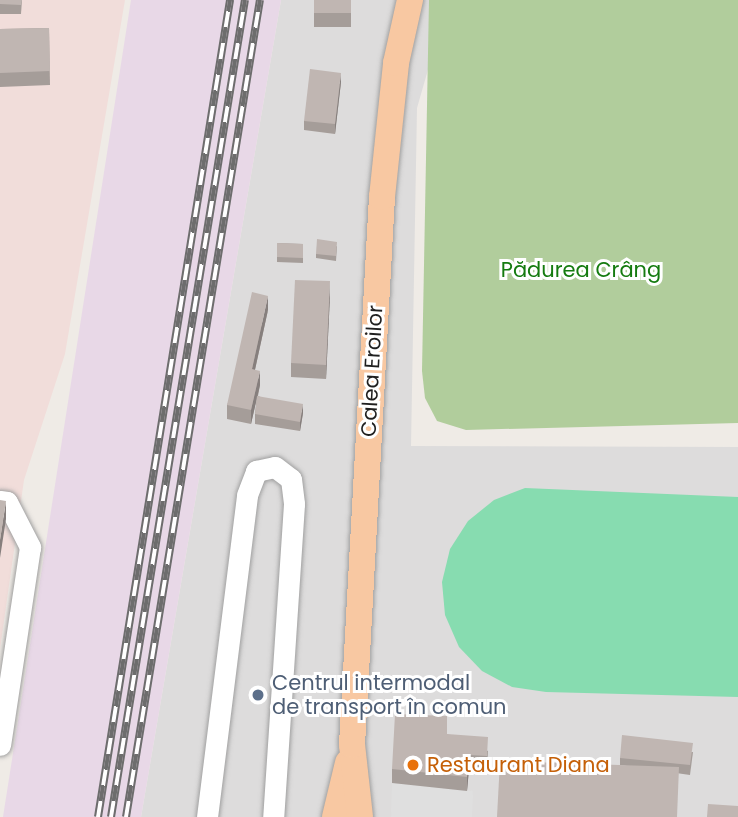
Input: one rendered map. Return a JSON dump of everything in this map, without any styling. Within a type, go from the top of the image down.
[{"type":"main road","name":"Calea Eroilor","points":[[360,817],[352,745],[384,171],[396,63],[410,0]]},
{"type":"main road","name":"Calea Eroilor","points":[[335,817],[352,745]]},
{"type":"street","points":[[207,817],[247,495],[256,471],[275,467],[291,479],[294,504],[273,817]]},
{"type":"street","points":[[0,501],[7,502],[30,547],[0,745]]},
{"type":"shaded area","points":[[0,0],[125,0],[65,354],[24,480],[0,649]]},
{"type":"shaded area","points":[[131,0],[281,0],[141,817],[3,817]]},
{"type":"shaded area","points":[[281,0],[448,0],[417,108],[411,446],[738,447],[738,817],[141,817]]},
{"type":"shaded area","points":[[392,783],[473,791],[472,817],[391,817]]},
{"type":"green space","name":"Pădurea Crâng","points":[[429,0],[738,0],[738,423],[466,430],[437,421],[425,398],[422,371]]},
{"type":"green space","points":[[525,488],[738,497],[738,697],[546,692],[512,687],[482,671],[459,647],[445,615],[442,582],[450,549],[468,521],[494,500]]},
{"type":"building","points":[[0,0],[22,0],[21,5],[0,4]]},
{"type":"building","points":[[314,0],[351,0],[351,13],[314,13]]},
{"type":"building","points":[[49,28],[50,71],[0,73],[0,29]]},
{"type":"building","points":[[310,69],[341,73],[335,124],[304,121]]},
{"type":"building","points":[[317,239],[337,242],[336,256],[316,254]]},
{"type":"building","points":[[277,243],[303,244],[303,258],[277,257]]},
{"type":"building","points":[[295,280],[330,281],[326,365],[291,363]]},
{"type":"building","points":[[252,292],[268,296],[252,369],[260,371],[251,410],[227,405]]},
{"type":"building","points":[[257,396],[303,404],[300,422],[255,414]]},
{"type":"building","points":[[0,500],[6,501],[0,540]]},
{"type":"building","points":[[395,714],[447,716],[447,734],[488,737],[487,756],[469,755],[467,777],[392,769]]},
{"type":"building","points":[[622,735],[693,743],[690,765],[620,758]]},
{"type":"building","points":[[500,761],[679,767],[677,817],[497,817]]},
{"type":"building","points":[[708,804],[738,806],[738,817],[707,817]]},
{"type":"railway","points":[[98,817],[230,0]]},
{"type":"railway","points":[[111,817],[245,0]]},
{"type":"railway","points":[[126,817],[260,0]]},
{"type":"place","name":"Centrul intermodal de transport în comun","points":[[258,695]]},
{"type":"place","name":"Restaurant Diana","points":[[413,765]]}]
